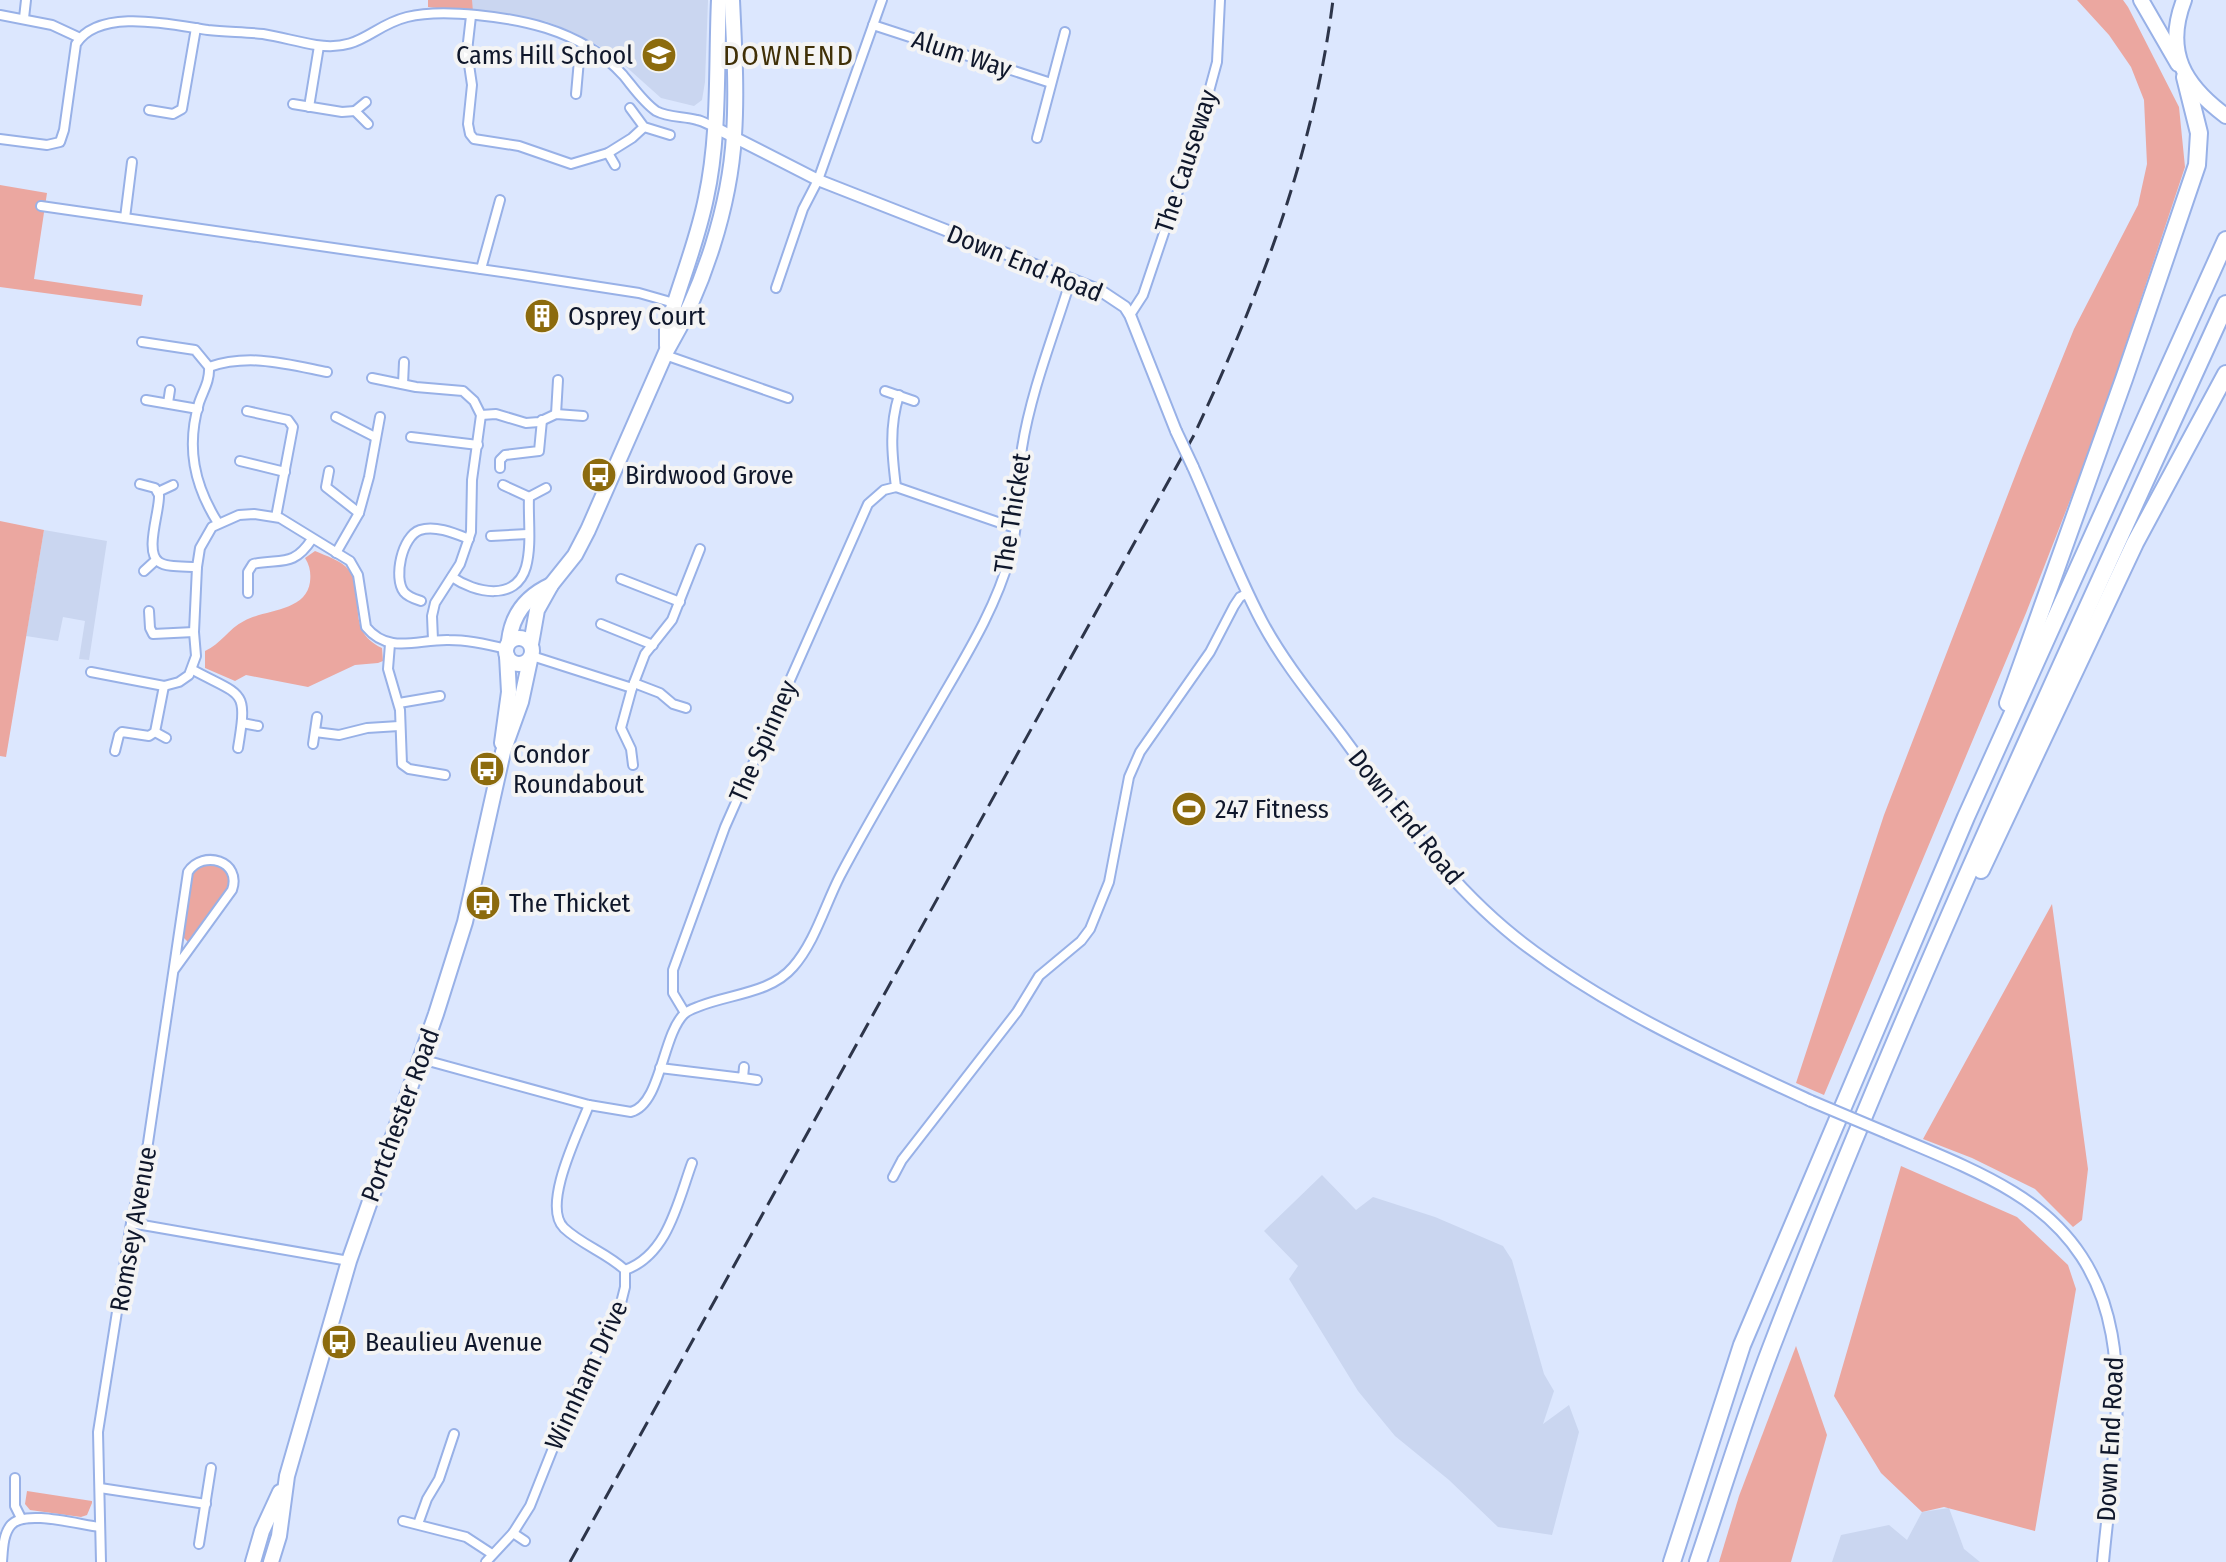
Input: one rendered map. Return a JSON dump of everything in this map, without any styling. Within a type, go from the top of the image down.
[{"type":"highway","points":[[1966,817],[2124,379],[2197,165],[2199,133],[2183,72]]},
{"type":"highway","points":[[1672,1562],[1742,1345],[1966,817],[2226,240]]},
{"type":"highway","points":[[1698,1562],[1769,1351],[1851,1146],[1947,919],[2226,304]]},
{"type":"highway","points":[[1851,1146],[2135,543],[2226,374]]},
{"type":"main road","name":"Portchester Road","points":[[666,353],[667,329],[707,196],[714,127],[719,0]]},
{"type":"main road","name":"Portchester Road","points":[[253,1562],[262,1531],[287,1476],[349,1261],[421,1059],[465,922],[503,752],[521,702],[535,614],[588,530],[709,258],[724,200],[734,136],[732,0]]},
{"type":"main road","points":[[2141,0],[2183,72],[2202,97],[2226,116]]},
{"type":"main road","points":[[2183,72],[2177,31],[2184,0]]},
{"type":"main road","name":"Portchester Road","points":[[503,752],[502,736],[509,692],[507,649],[513,623],[522,606],[536,592],[551,585]]},
{"type":"main road","points":[[520,637],[531,653],[518,664],[507,649],[520,637]]},
{"type":"main road","name":"Portchester Road","points":[[271,1562],[279,1536],[287,1476]]},
{"type":"street","points":[[24,18],[26,0]]},
{"type":"street","points":[[776,288],[882,0]]},
{"type":"street","name":"The Causeway","points":[[1130,315],[1143,295],[1198,132],[1217,62],[1220,0]]},
{"type":"street","points":[[0,139],[47,145],[60,142],[74,54],[80,38],[97,28],[135,21],[160,22],[267,35],[319,46],[350,44],[405,17],[440,14],[544,28],[585,46],[607,60],[657,111],[698,120],[714,127]]},
{"type":"street","points":[[0,15],[60,28],[80,38]]},
{"type":"street","points":[[471,16],[467,51],[472,85],[468,124],[474,139],[519,146],[571,164],[608,153],[644,127]]},
{"type":"street","name":"Alum Way","points":[[873,25],[1051,83]]},
{"type":"street","points":[[149,110],[173,114],[182,109],[196,28]]},
{"type":"street","points":[[1037,138],[1065,32]]},
{"type":"street","points":[[309,107],[319,46]]},
{"type":"street","points":[[576,94],[579,60],[585,46]]},
{"type":"street","points":[[293,104],[342,112],[355,111],[366,102]]},
{"type":"street","points":[[630,108],[644,127],[670,135]]},
{"type":"street","points":[[355,111],[368,124]]},
{"type":"street","name":"Down End Road","points":[[714,127],[818,180],[1071,279],[1114,299],[1130,315],[1176,431],[1248,593],[1280,652],[1394,808],[1438,864],[1479,906],[1516,938],[1590,988],[1703,1050],[1984,1177],[2033,1206],[2054,1224],[2078,1252],[2096,1282],[2108,1312],[2115,1345],[2117,1383],[2103,1562]]},
{"type":"street","points":[[608,153],[615,165]]},
{"type":"street","points":[[125,218],[132,162]]},
{"type":"street","points":[[481,269],[500,200]]},
{"type":"street","points":[[41,206],[639,293],[674,303]]},
{"type":"street","name":"The Thicket","points":[[685,1013],[717,999],[767,986],[796,965],[840,877],[960,667],[991,608],[1011,553],[1022,449],[1029,415],[1071,279]]},
{"type":"street","points":[[142,342],[189,348],[199,354],[209,367],[209,378],[192,438],[192,457],[197,480],[218,523]]},
{"type":"street","points":[[666,353],[788,398]]},
{"type":"street","points":[[209,367],[247,360],[270,361],[327,372]]},
{"type":"street","points":[[403,384],[404,362]]},
{"type":"street","points":[[372,378],[463,391],[474,401],[481,415],[472,480],[473,522],[452,577],[435,603],[433,640]]},
{"type":"street","points":[[556,414],[558,380]]},
{"type":"street","points":[[168,403],[170,390]]},
{"type":"street","points":[[885,391],[914,401]]},
{"type":"street","points":[[899,395],[892,417],[896,487],[1015,528]]},
{"type":"street","points":[[146,400],[198,409]]},
{"type":"street","points":[[255,402],[250,412],[288,420],[293,427],[276,517]]},
{"type":"street","points":[[481,415],[496,414],[526,423],[556,414],[583,416]]},
{"type":"street","points":[[336,417],[375,437]]},
{"type":"street","points":[[336,553],[359,513],[380,417]]},
{"type":"street","points":[[500,468],[500,460],[505,455],[539,451],[542,420]]},
{"type":"street","points":[[411,437],[478,445]]},
{"type":"street","points":[[240,461],[285,472]]},
{"type":"street","points":[[329,471],[326,487],[359,513]]},
{"type":"street","points":[[140,484],[151,486],[158,492],[159,503],[151,546],[156,560],[162,564],[197,567]]},
{"type":"street","points":[[158,492],[173,485]]},
{"type":"street","points":[[503,485],[529,497]]},
{"type":"street","name":"The Spinney","points":[[685,1013],[673,993],[673,970],[725,827],[868,504],[884,490],[896,487]]},
{"type":"street","points":[[529,497],[546,488]]},
{"type":"street","points":[[452,577],[463,585],[491,592],[511,586],[524,572],[529,497]]},
{"type":"street","points":[[91,672],[164,686],[185,679],[193,670],[196,656],[197,567],[203,539],[218,523],[245,514],[276,517],[350,561],[358,575],[366,627],[372,635],[390,644],[467,641],[507,649]]},
{"type":"street","points":[[421,601],[406,593],[401,586],[403,545],[415,532],[429,528],[469,539]]},
{"type":"street","points":[[491,536],[528,534]]},
{"type":"street","points":[[248,593],[248,572],[253,564],[289,561],[302,552],[312,539]]},
{"type":"street","points":[[392,542],[403,545]]},
{"type":"street","points":[[633,765],[633,755],[621,728],[633,686],[641,662],[666,629],[680,602],[700,549]]},
{"type":"street","points":[[144,571],[156,560]]},
{"type":"street","points":[[621,579],[680,602]]},
{"type":"street","points":[[893,1177],[902,1160],[1017,1012],[1039,976],[1081,941],[1090,929],[1109,882],[1129,777],[1140,752],[1210,652],[1240,597],[1248,593]]},
{"type":"street","points":[[149,611],[153,634],[194,632]]},
{"type":"street","points":[[601,624],[653,645]]},
{"type":"street","points":[[390,644],[388,669],[399,703],[402,764],[409,769],[445,775]]},
{"type":"street","points":[[531,653],[660,693],[673,704],[686,708]]},
{"type":"street","points":[[193,670],[241,697],[244,711],[238,748]]},
{"type":"street","points":[[115,751],[122,732],[149,736],[155,732],[164,686]]},
{"type":"street","points":[[399,703],[425,704],[440,696]]},
{"type":"street","points":[[313,744],[317,717]]},
{"type":"street","points":[[242,723],[258,726]]},
{"type":"street","points":[[315,732],[339,735],[367,728],[399,726]]},
{"type":"street","points":[[155,732],[166,738]]},
{"type":"street","name":"Romsey Avenue","points":[[101,1562],[98,1432],[131,1223],[148,1143],[188,872],[202,860],[222,862],[232,871],[232,890],[174,970]]},
{"type":"street","points":[[421,1059],[589,1105],[622,1112],[638,1110],[649,1097],[670,1037],[685,1013]]},
{"type":"street","points":[[743,1078],[744,1067]]},
{"type":"street","points":[[660,1068],[757,1080]]},
{"type":"street","name":"Winnham Drive","points":[[489,1558],[513,1533],[530,1506],[575,1393],[618,1315],[625,1287],[625,1270],[561,1226],[557,1217],[556,1199],[560,1184],[589,1105]]},
{"type":"street","points":[[625,1270],[647,1259],[665,1236],[692,1163]]},
{"type":"street","points":[[131,1223],[349,1261]]},
{"type":"street","points":[[418,1524],[427,1499],[439,1479],[454,1434]]},
{"type":"street","points":[[199,1544],[211,1468]]},
{"type":"street","points":[[15,1478],[13,1494],[21,1518]]},
{"type":"street","points":[[100,1488],[206,1504]]},
{"type":"street","points":[[2,1562],[6,1533],[21,1518],[100,1527]]},
{"type":"street","points":[[403,1521],[466,1537],[489,1558]]},
{"type":"street","points":[[513,1533],[525,1541]]},
{"type":"shaded area","name":"Cams Hill School","points":[[428,0],[708,0],[702,100],[694,106],[661,98],[599,46],[545,21],[428,7]]},
{"type":"shaded area","points":[[428,0],[472,0],[473,12],[428,7]]},
{"type":"shaded area","points":[[2077,0],[2123,0],[2128,7],[2179,107],[2185,167],[2096,434],[2026,613],[1824,1095],[1796,1083],[1884,815],[2074,329],[2138,205],[2147,164],[2144,100],[2131,67],[2109,35]]},
{"type":"shaded area","points":[[0,185],[47,193],[34,279],[143,295],[141,306],[0,287]]},
{"type":"shaded area","points":[[0,521],[44,530],[6,757],[0,756]]},
{"type":"shaded area","points":[[44,530],[107,541],[89,660],[79,659],[85,621],[63,617],[58,641],[26,636]]},
{"type":"shaded area","points":[[315,551],[338,561],[349,570],[357,591],[359,622],[370,640],[382,648],[383,661],[355,665],[308,687],[246,675],[235,681],[205,668],[205,651],[238,624],[301,599],[310,582],[310,570],[305,558]]},
{"type":"shaded area","points":[[205,864],[220,867],[227,873],[228,883],[217,907],[194,939],[188,942],[182,936],[192,874]]},
{"type":"shaded area","points":[[2052,904],[2088,1169],[2082,1220],[2073,1227],[2035,1189],[1972,1158],[1923,1139]]},
{"type":"shaded area","points":[[1901,1166],[2017,1217],[2068,1265],[2076,1289],[2035,1531],[1944,1507],[1922,1512],[1881,1473],[1834,1396]]},
{"type":"shaded area","points":[[1322,1175],[1356,1210],[1373,1197],[1435,1217],[1503,1246],[1512,1260],[1544,1374],[1554,1391],[1543,1424],[1569,1405],[1579,1432],[1552,1535],[1498,1527],[1449,1480],[1395,1436],[1358,1391],[1289,1279],[1298,1266],[1264,1231]]},
{"type":"shaded area","points":[[1796,1346],[1827,1435],[1791,1562],[1719,1562],[1739,1496]]},
{"type":"shaded area","points":[[27,1491],[92,1503],[87,1515],[81,1517],[30,1510],[25,1504]]},
{"type":"shaded area","points":[[1949,1508],[1964,1549],[1980,1562],[1832,1562],[1841,1535],[1889,1525],[1907,1540],[1922,1512]]},
{"type":"railway","points":[[570,1562],[1194,435],[1262,277],[1281,223],[1312,113],[1333,0]]},
{"type":"place","name":"Cams Hill School","points":[[659,55]]},
{"type":"place","name":"Osprey Court","points":[[542,316]]},
{"type":"place","name":"Birdwood Grove","points":[[599,475]]},
{"type":"place","name":"Condor Roundabout","points":[[487,769]]},
{"type":"place","name":"247 Fitness","points":[[1189,809]]},
{"type":"place","name":"The Thicket","points":[[483,903]]},
{"type":"place","name":"Beaulieu Avenue","points":[[339,1342]]},
{"type":"district","name":"DOWNEND","points":[[789,55]]}]
